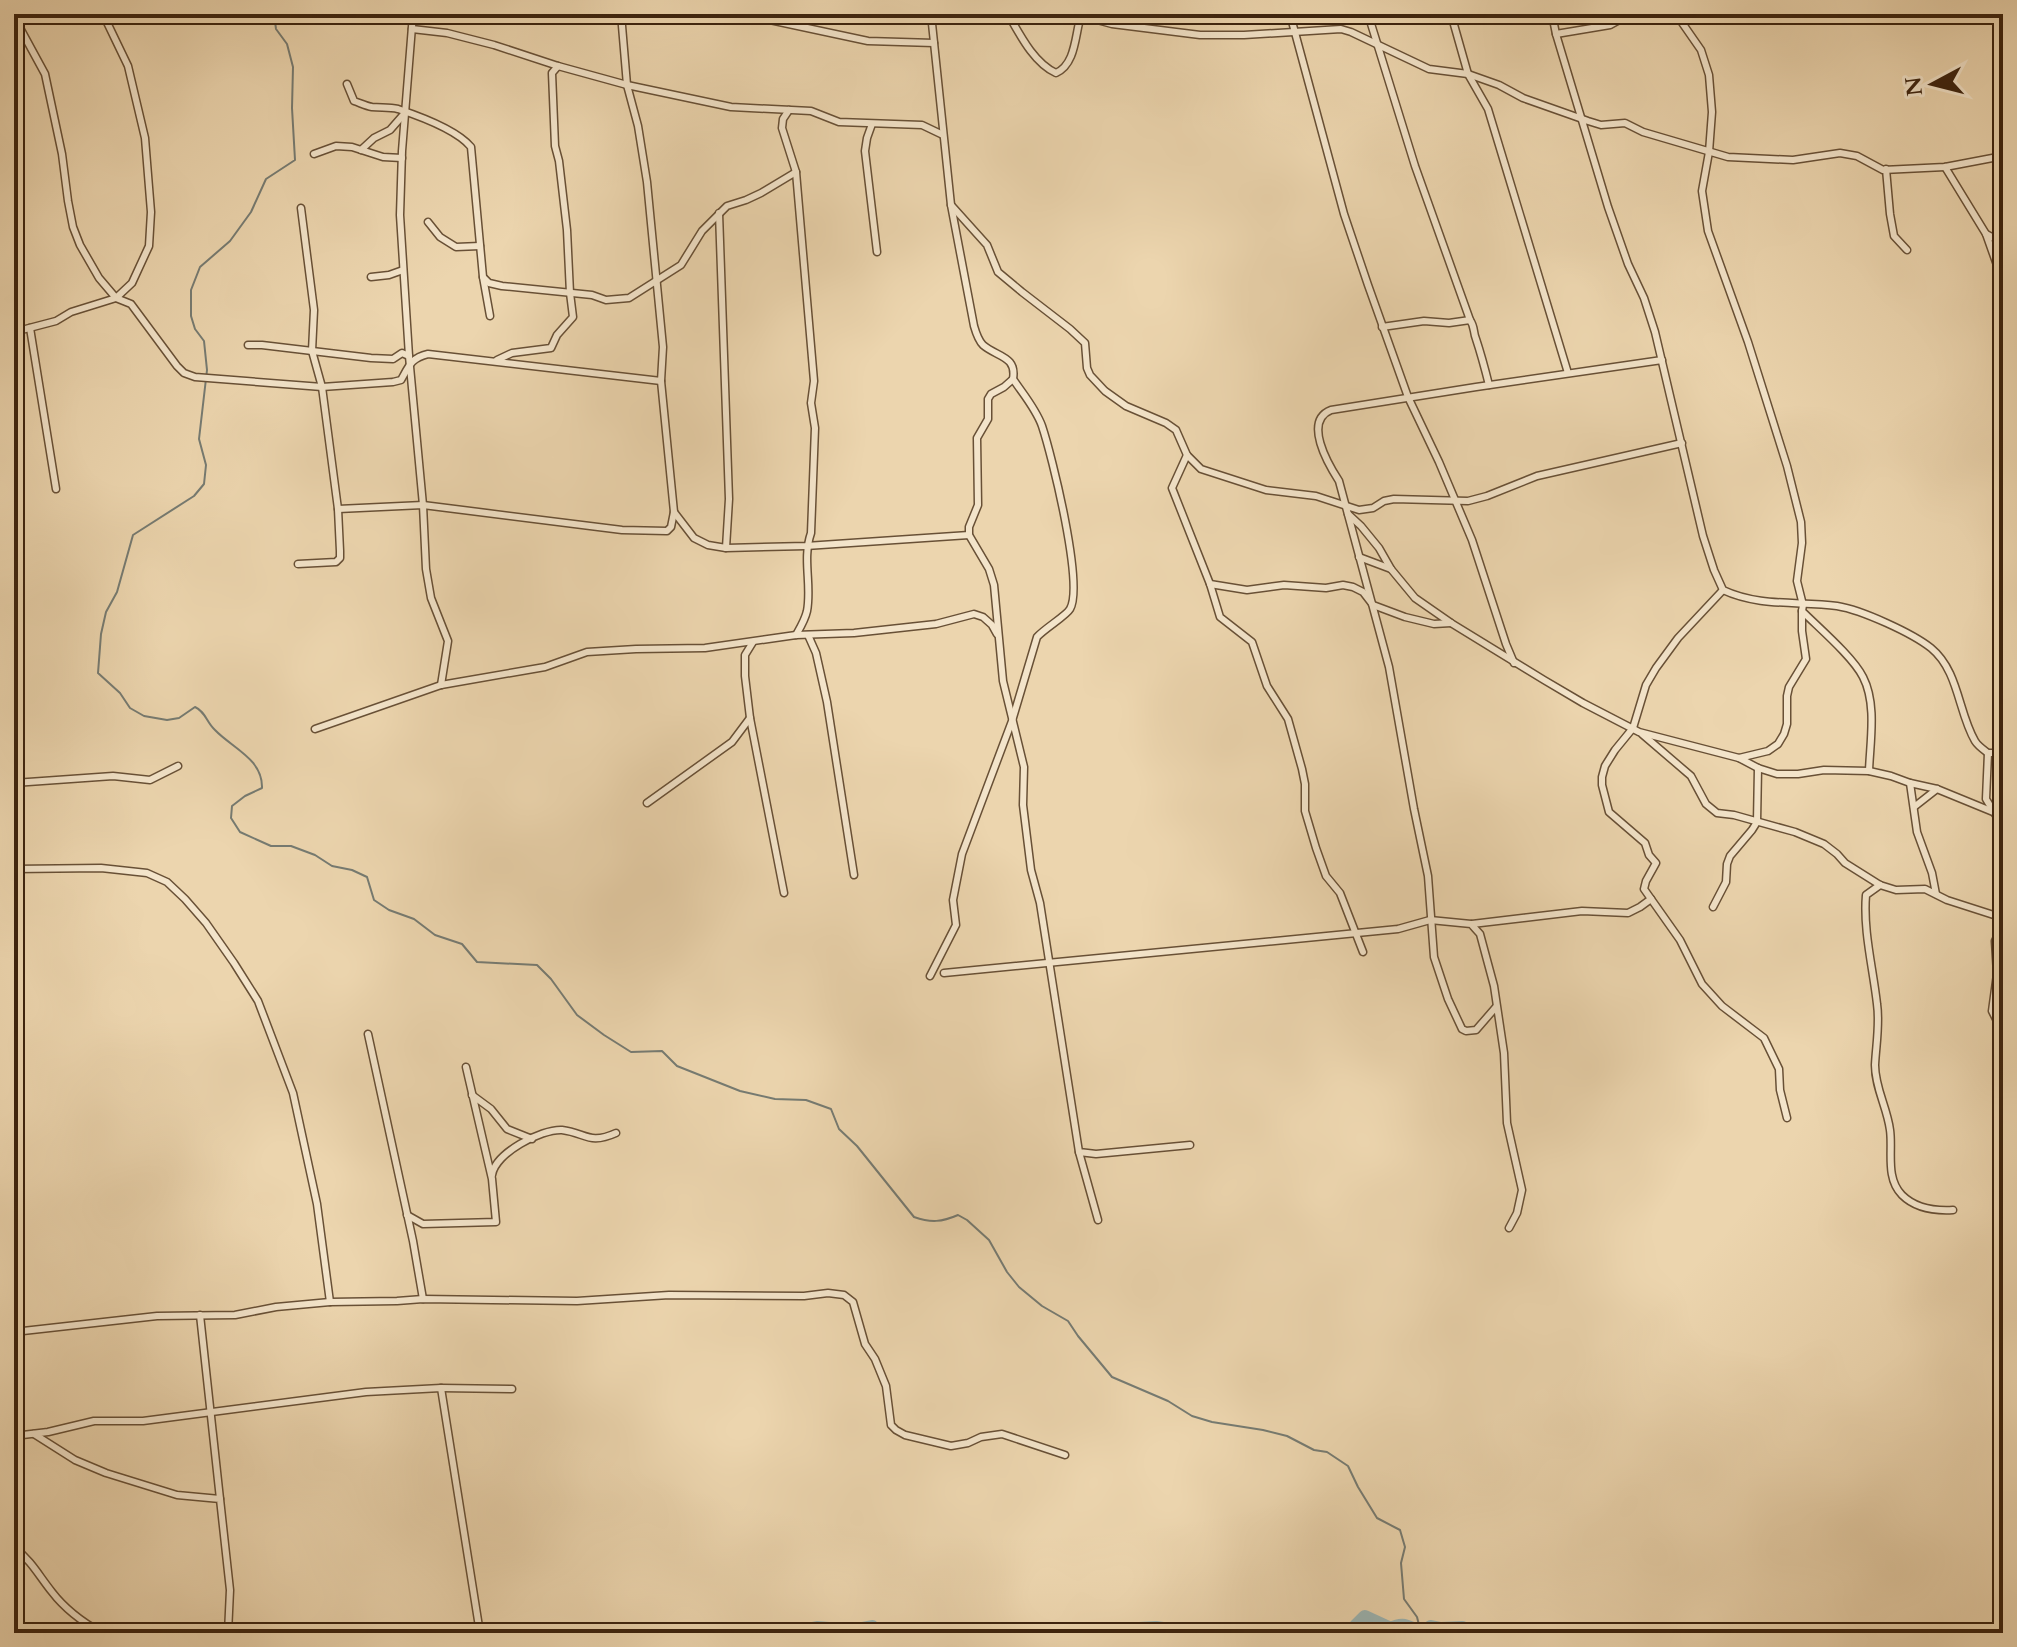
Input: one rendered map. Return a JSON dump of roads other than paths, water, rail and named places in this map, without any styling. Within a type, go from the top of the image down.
[{"type":"street","points":[[14,332],[56,321],[71,312],[116,298],[132,283],[149,246],[151,212],[145,138],[128,66],[103,14]]},
{"type":"street","points":[[413,14],[400,215],[426,569],[431,598],[448,641],[441,685]]},
{"type":"street","points":[[338,509],[423,505],[622,530],[654,532],[667,531],[671,527],[674,512],[647,182],[638,126],[627,85],[621,14]]},
{"type":"street","points":[[728,14],[868,41],[934,43]]},
{"type":"street","points":[[930,976],[956,925],[953,900],[962,854],[1012,721],[1037,637],[1071,607],[1073,579],[1065,514],[1042,426],[1013,379],[1012,364],[982,344],[977,336],[951,205],[931,14]]},
{"type":"street","points":[[1008,14],[1026,44],[1047,69],[1056,73],[1064,70],[1069,62],[1079,23],[1083,19],[1200,35],[1341,29],[1429,69],[1468,74],[1581,119],[1601,125],[1625,123],[1643,132],[1728,157],[1777,160],[1840,153],[1857,156],[1886,169],[1945,167],[2003,156]]},
{"type":"street","points":[[1290,14],[1344,214],[1382,327],[1408,397],[1472,540],[1514,663]]},
{"type":"street","points":[[1368,14],[1415,166],[1474,325],[1489,385]]},
{"type":"street","points":[[1451,14],[1468,74],[1488,109],[1568,373]]},
{"type":"street","points":[[1552,14],[1581,119],[1623,250],[1655,332],[1703,536],[1723,590],[1754,601],[1803,608],[1834,606],[1853,609],[1914,637],[1941,657],[1976,743],[1988,753],[2003,753]]},
{"type":"street","points":[[1556,34],[1610,25],[1630,14]]},
{"type":"street","points":[[1676,14],[1701,50],[1709,75],[1712,112],[1702,191],[1708,231],[1748,342],[1787,466],[1803,531],[1797,581],[1803,608],[1806,659],[1789,687],[1787,724],[1778,744],[1768,751],[1739,758]]},
{"type":"street","points":[[15,19],[45,74],[77,236],[99,278],[116,298],[131,304],[184,373],[195,377],[322,387],[401,380],[410,359],[428,354],[661,381]]},
{"type":"street","points":[[412,29],[447,33],[627,85],[731,107],[811,111],[839,122],[922,125],[943,135]]},
{"type":"street","points":[[494,361],[512,353],[551,348],[557,335],[573,317],[567,230],[555,146],[552,73],[558,66]]},
{"type":"street","points":[[347,84],[354,101],[372,107],[395,108],[451,131],[464,138],[471,147],[483,277],[490,316]]},
{"type":"street","points":[[789,110],[782,128],[796,172],[814,381],[811,403],[815,428],[811,525],[806,546],[807,612],[796,635]]},
{"type":"street","points":[[361,150],[374,138],[390,130],[405,112]]},
{"type":"street","points":[[872,124],[865,151],[877,252]]},
{"type":"street","points":[[314,154],[336,146],[352,147],[383,157],[402,158]]},
{"type":"street","points":[[1945,167],[1986,234],[2003,282]]},
{"type":"street","points":[[1886,169],[1894,236],[1907,250]]},
{"type":"street","points":[[483,277],[489,283],[502,286],[592,295],[606,300],[629,298],[681,265],[702,231],[727,206],[753,197],[796,172]]},
{"type":"street","points":[[951,205],[987,245],[998,272],[1085,343],[1087,368],[1105,391],[1126,406],[1176,430],[1194,465],[1230,480],[1266,490],[1316,496],[1347,510],[1359,510],[1394,499],[1468,501],[1537,476],[1682,443]]},
{"type":"street","points":[[298,564],[336,562],[340,558],[338,509],[322,387],[312,351],[314,310],[301,208]]},
{"type":"street","points":[[719,213],[729,499],[726,548]]},
{"type":"street","points":[[428,222],[440,237],[456,247],[480,246]]},
{"type":"street","points":[[1986,234],[2003,243]]},
{"type":"street","points":[[371,277],[403,270]]},
{"type":"street","points":[[1382,327],[1424,321],[1449,323],[1470,320]]},
{"type":"street","points":[[30,328],[56,489]]},
{"type":"street","points":[[248,345],[371,358],[393,359],[402,353],[410,359]]},
{"type":"street","points":[[1496,1007],[1476,1030],[1466,1031],[1460,1027],[1434,957],[1428,876],[1389,667],[1339,481],[1325,457],[1317,426],[1323,413],[1331,410],[1662,360]]},
{"type":"street","points":[[1013,379],[988,399],[988,419],[977,438],[978,505],[969,535],[989,569],[994,585],[1003,681],[1024,767],[1023,805],[1031,870],[1040,903],[1079,1152],[1098,1220]]},
{"type":"street","points":[[1187,455],[1172,488],[1220,617],[1252,642],[1267,686],[1288,719],[1302,769],[1305,811],[1316,848],[1326,876],[1340,893],[1363,952]]},
{"type":"street","points":[[1347,510],[1415,598],[1514,663],[1636,730],[1788,775],[1824,770],[1869,771],[1891,776],[1937,789],[2003,816]]},
{"type":"street","points":[[674,512],[694,538],[708,545],[726,548],[969,535]]},
{"type":"street","points":[[1359,557],[1391,569]]},
{"type":"street","points":[[1210,584],[1247,590],[1284,585],[1326,588],[1343,585],[1363,592],[1373,605],[1405,617],[1434,624],[1451,623]]},
{"type":"street","points":[[1723,590],[1678,638],[1656,668],[1646,685],[1636,730],[1605,766],[1602,785],[1609,812],[1645,843],[1656,863],[1644,889],[1680,940],[1702,984],[1722,1006],[1764,1038],[1779,1069],[1787,1118]]},
{"type":"street","points":[[1803,608],[1853,663],[1866,683],[1871,709],[1869,771]]},
{"type":"street","points":[[315,729],[441,685],[545,667],[587,652],[705,648],[796,635],[854,633],[936,624],[974,614],[992,625],[999,637]]},
{"type":"street","points":[[808,635],[816,653],[829,712],[854,875]]},
{"type":"street","points":[[753,642],[745,655],[750,718],[784,893]]},
{"type":"street","points":[[647,803],[732,742],[750,718]]},
{"type":"street","points":[[1636,730],[1691,776],[1713,811],[1795,832],[1824,844],[1845,863],[1880,885],[1896,890],[1925,889],[1947,900],[2003,918]]},
{"type":"street","points":[[1988,753],[1986,799],[2003,827]]},
{"type":"street","points":[[14,783],[113,776],[150,780],[178,766]]},
{"type":"street","points":[[1713,907],[1726,882],[1730,856],[1757,822],[1758,768]]},
{"type":"street","points":[[1910,783],[1917,832],[1936,894]]},
{"type":"street","points":[[1914,807],[1937,789]]},
{"type":"street","points":[[14,869],[101,868],[147,873],[167,882],[206,923],[258,1001],[293,1093],[317,1204],[330,1302]]},
{"type":"street","points":[[1880,885],[1866,895],[1867,931],[1878,1008],[1875,1065],[1890,1127],[1891,1170],[1902,1195],[1928,1209],[1953,1210]]},
{"type":"street","points":[[944,973],[1398,929],[1430,920],[1471,924],[1582,911],[1628,913],[1651,899]]},
{"type":"street","points":[[1471,924],[1483,941],[1494,986],[1504,1053],[1507,1123],[1522,1190],[1517,1213],[1509,1228]]},
{"type":"street","points":[[2003,925],[1995,941],[1997,974],[1992,1011],[2003,1033]]},
{"type":"street","points":[[368,1034],[423,1299]]},
{"type":"street","points":[[407,1215],[423,1224],[496,1222],[492,1179],[466,1067]]},
{"type":"street","points":[[472,1095],[493,1110],[507,1129],[532,1139]]},
{"type":"street","points":[[492,1179],[493,1168],[509,1151],[550,1132],[561,1130],[595,1139],[616,1133]]},
{"type":"street","points":[[1079,1152],[1096,1154],[1190,1145]]},
{"type":"street","points":[[413,1241],[423,1224]]},
{"type":"street","points":[[14,1332],[157,1316],[235,1315],[330,1302],[423,1299],[525,1302],[669,1295],[804,1296],[828,1293],[844,1295],[853,1302],[865,1344],[886,1386],[891,1425],[896,1430],[951,1446],[1002,1434],[1065,1455]]},
{"type":"street","points":[[200,1315],[230,1590],[228,1633]]},
{"type":"street","points":[[441,1388],[480,1633]]},
{"type":"street","points":[[14,1436],[94,1421],[143,1421],[366,1392],[441,1388],[512,1389]]},
{"type":"street","points":[[34,1434],[75,1460],[106,1473],[177,1495],[220,1499]]},
{"type":"street","points":[[14,1547],[30,1560],[66,1607],[102,1633]]},
{"type":"waterway","points":[[274,14],[276,29],[287,44],[293,67],[295,160],[266,179],[251,212],[230,241],[200,267],[191,290],[191,316],[195,329],[204,341],[207,370],[199,439],[206,465],[204,484],[194,496],[133,535],[117,592],[106,612],[98,673],[120,693],[130,708],[144,716],[167,720],[179,718],[195,707],[199,709],[215,730],[252,762],[261,778],[262,788],[232,806],[231,818],[240,832],[271,846],[291,846],[315,855],[332,866],[367,877],[374,900],[389,910],[414,919],[435,935],[462,944],[477,962],[537,965],[577,1015],[631,1052],[662,1051],[677,1066],[740,1091],[775,1099],[806,1100],[831,1109],[839,1129],[857,1146],[914,1217],[936,1221],[958,1215],[967,1220],[989,1240],[1019,1287],[1042,1306],[1068,1321],[1112,1377],[1168,1401],[1192,1416],[1287,1436],[1314,1450],[1327,1452],[1348,1466],[1377,1518],[1400,1530],[1405,1547],[1401,1563],[1404,1599],[1417,1617],[1421,1633]]},
{"type":"waterway","points":[[1352,1633],[1365,1617],[1391,1629],[1404,1626],[1423,1632],[1431,1627],[1462,1628],[1464,1633]]},
{"type":"waterway","points":[[775,1633],[817,1628],[852,1631],[872,1627],[875,1633]]},
{"type":"waterway","points":[[1119,1633],[1122,1630],[1156,1628],[1191,1633]]}]
